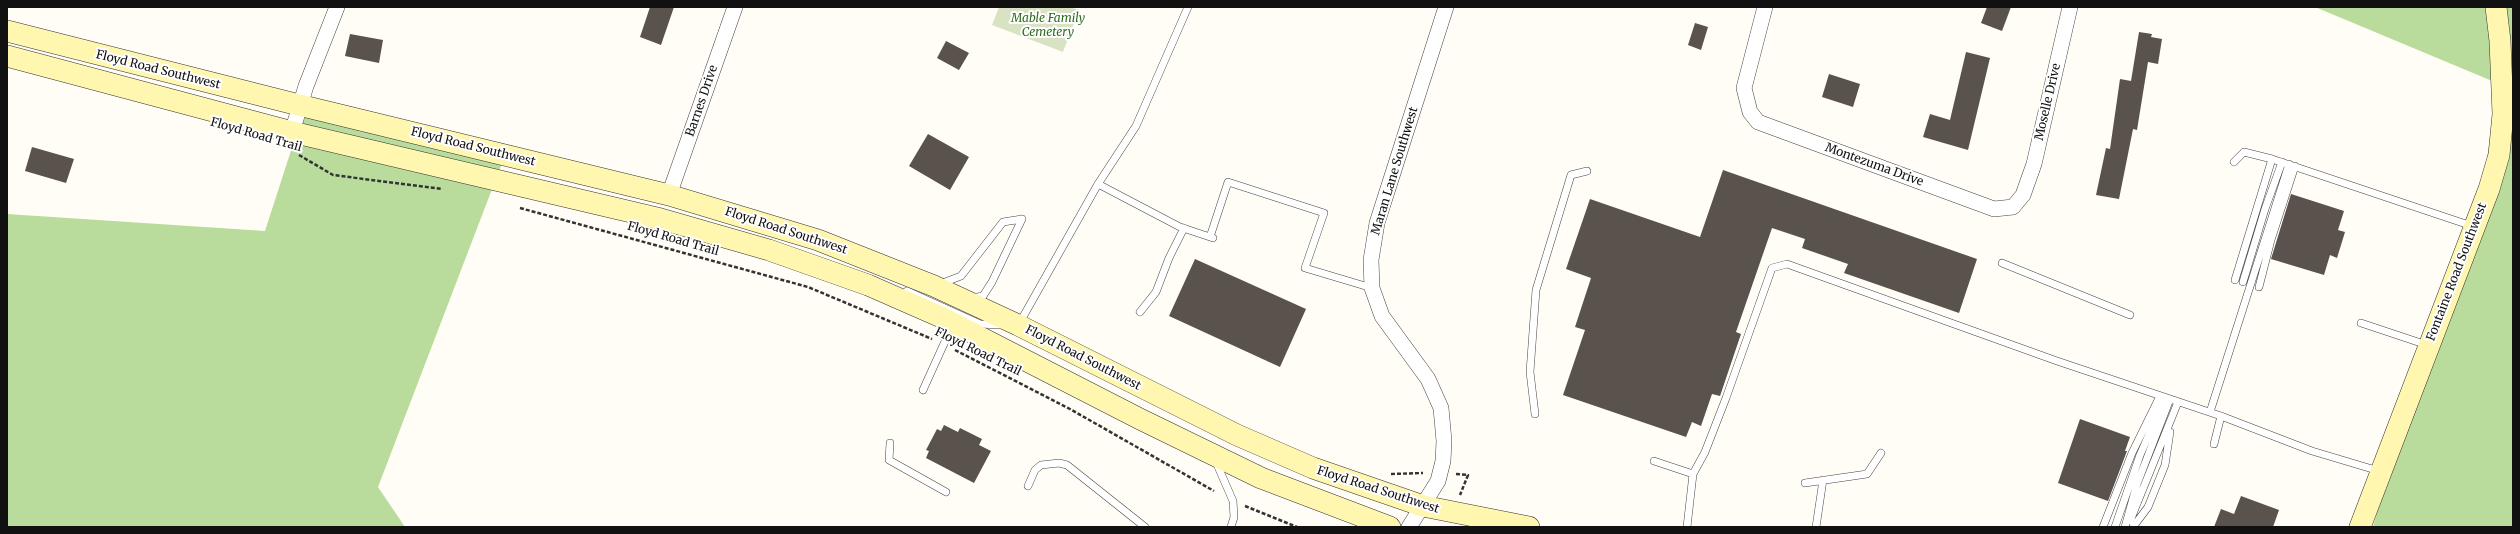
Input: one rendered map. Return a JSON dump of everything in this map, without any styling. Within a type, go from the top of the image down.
[{"type":"main road","name":"Fontaine Road Southwest","points":[[2360,527],[2428,345],[2489,190],[2500,148],[2503,114],[2500,41],[2496,7]]},
{"type":"main road","name":"Floyd Road Southwest","points":[[7,31],[299,106],[669,195],[818,240],[934,286],[1018,325],[1244,438],[1313,468],[1423,506],[1530,527]]},
{"type":"main road","name":"Floyd Road Southwest","points":[[7,56],[292,132],[660,220],[769,250],[868,285],[953,324],[1261,478],[1390,527]]},
{"type":"street","points":[[292,132],[299,106],[337,7]]},
{"type":"street","name":"Barnes Drive","points":[[669,195],[735,7]]},
{"type":"street","name":"Maran Lane Southwest","points":[[1409,527],[1438,482],[1443,461],[1441,408],[1428,379],[1382,316],[1372,288],[1371,260],[1377,223],[1446,7]]},
{"type":"street","name":"Montezuma Drive","points":[[1765,7],[1744,88],[1750,112],[1758,122],[1994,209],[2012,207],[2023,195]]},
{"type":"street","name":"Moselle Drive","points":[[2023,195],[2034,164],[2070,7]]},
{"type":"lane","points":[[900,288],[980,324],[1018,325],[1098,184],[1136,126],[1188,7]]},
{"type":"lane","points":[[2234,162],[2244,152],[2272,159],[2474,227]]},
{"type":"lane","points":[[2272,159],[2232,279],[2261,287],[2289,164]]},
{"type":"lane","points":[[2210,412],[2246,283],[2289,164]]},
{"type":"lane","points":[[1536,414],[1530,372],[1536,290],[1571,175],[1587,171]]},
{"type":"lane","points":[[1098,184],[1184,228],[1212,237],[1228,182],[1324,213],[1305,268],[1372,288]]},
{"type":"lane","points":[[934,286],[961,276],[1003,222],[1022,219],[992,282],[983,296],[963,300]]},
{"type":"lane","points":[[1140,312],[1156,292],[1169,258],[1184,228]]},
{"type":"lane","points":[[2002,263],[2130,315]]},
{"type":"lane","points":[[1687,527],[1693,474],[1705,452],[1726,398],[1772,268],[1787,264],[2165,398],[2210,412],[2312,451],[2381,472]]},
{"type":"lane","points":[[838,275],[881,281]]},
{"type":"lane","points":[[2361,323],[2428,345]]},
{"type":"lane","points":[[923,390],[953,324]]},
{"type":"lane","points":[[2104,527],[2132,452],[2165,398]]},
{"type":"lane","points":[[2115,527],[2140,455],[2165,398]]},
{"type":"lane","points":[[2126,527],[2137,484],[2165,398]]},
{"type":"lane","points":[[2126,527],[2178,402]]},
{"type":"lane","points":[[2214,444],[2221,416]]},
{"type":"lane","points":[[2133,527],[2148,507],[2165,465],[2171,420]]},
{"type":"lane","points":[[890,443],[889,460],[946,492]]},
{"type":"lane","points":[[1212,454],[1230,490],[1233,501],[1234,517],[1231,527]]},
{"type":"lane","points":[[1805,483],[1867,474],[1881,454]]},
{"type":"lane","points":[[1654,461],[1693,474]]},
{"type":"lane","points":[[1028,486],[1029,479],[1041,465],[1059,463],[1067,465],[1145,527]]},
{"type":"lane","points":[[1816,527],[1823,480]]},
{"type":"path","name":"Floyd Road Trail","points":[[297,154],[333,175],[448,190]]},
{"type":"path","name":"Floyd Road Trail","points":[[516,206],[808,287],[944,344],[1070,409],[1233,501],[1297,527]]},
{"type":"green space","name":"Mable Family Cemetery","points":[[999,7],[1070,7],[1079,10],[1063,52],[992,25]]},
{"type":"green space","points":[[2315,7],[2513,7],[2513,527],[2373,527],[2418,366],[2480,213],[2497,83]]},
{"type":"green space","points":[[308,98],[507,150],[378,487],[405,527],[7,527],[7,214],[265,231]]},
{"type":"building","points":[[650,7],[674,7],[661,45],[640,37]]},
{"type":"building","points":[[1987,7],[2011,7],[2002,31],[1981,23]]},
{"type":"building","points":[[1695,23],[1708,27],[1701,50],[1688,45]]},
{"type":"building","points":[[2139,32],[2152,34],[2151,37],[2162,39],[2158,64],[2148,62],[2137,130],[2133,129],[2119,199],[2096,195],[2106,148],[2110,149],[2120,79],[2131,81]]},
{"type":"building","points":[[350,34],[383,40],[379,63],[345,56]]},
{"type":"building","points":[[946,41],[969,53],[959,70],[937,58]]},
{"type":"building","points":[[1966,52],[1990,58],[1968,150],[1923,137],[1930,114],[1950,120]]},
{"type":"building","points":[[1829,74],[1860,84],[1853,107],[1822,97]]},
{"type":"building","points":[[928,134],[969,157],[950,190],[909,166]]},
{"type":"building","points":[[32,147],[74,159],[66,183],[25,171]]},
{"type":"building","points":[[1723,170],[1977,259],[1959,313],[1844,273],[1848,264],[1802,248],[1805,239],[1772,228],[1736,332],[1741,334],[1720,396],[1712,394],[1701,426],[1692,422],[1686,437],[1563,395],[1585,330],[1575,327],[1591,278],[1566,269],[1590,199],[1700,237]]},
{"type":"building","points":[[2291,194],[2344,211],[2338,230],[2345,232],[2337,258],[2330,255],[2324,275],[2271,259]]},
{"type":"building","points":[[1195,259],[1306,309],[1280,367],[1169,316]]},
{"type":"building","points":[[2080,419],[2130,437],[2125,451],[2127,451],[2108,501],[2058,483]]},
{"type":"building","points":[[944,425],[958,432],[960,428],[982,439],[979,445],[991,451],[974,483],[926,458],[929,451],[926,450],[937,429],[941,431]]},
{"type":"building","points":[[2241,496],[2279,510],[2273,527],[2214,527],[2221,509],[2234,514]]}]
